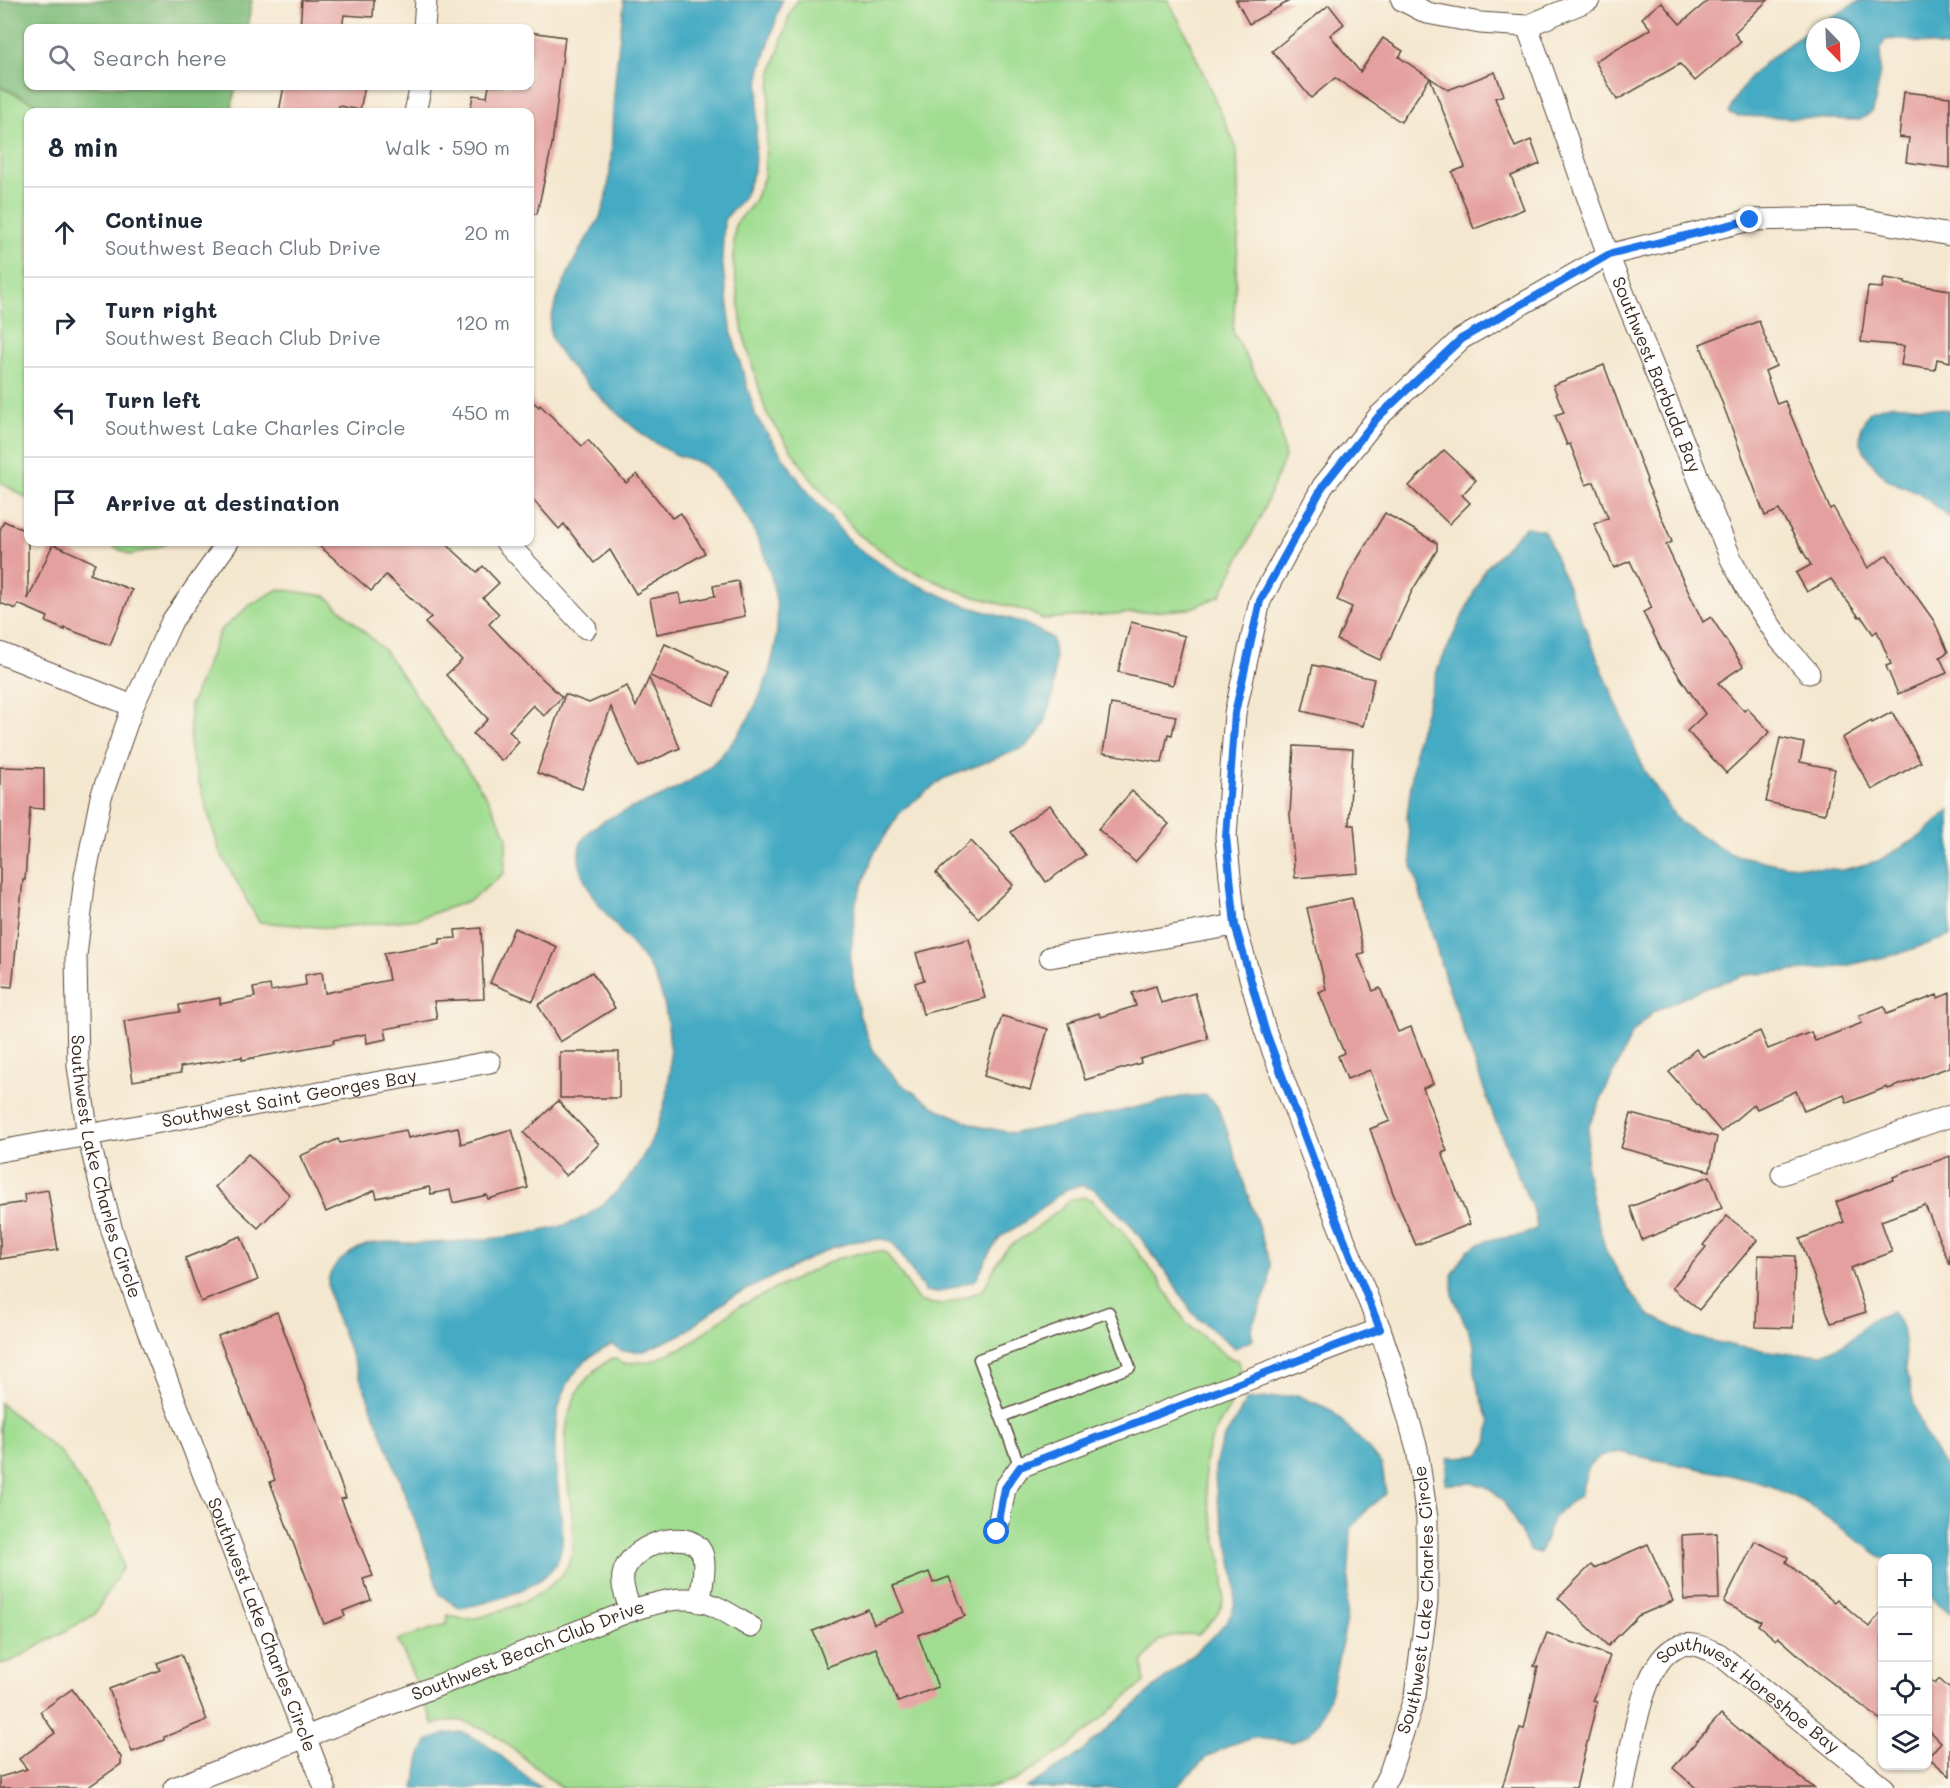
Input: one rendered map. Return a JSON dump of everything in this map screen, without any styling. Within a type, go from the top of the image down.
[{"type":"street","points":[[424,24],[426,0]]},
{"type":"street","points":[[1402,0],[1427,13],[1480,23],[1527,26],[1588,0]]},
{"type":"street","name":"Southwest Barbuda Bay","points":[[1527,26],[1608,255],[1731,559],[1752,598],[1780,640],[1809,672]]},
{"type":"street","points":[[416,108],[420,90]]},
{"type":"street","name":"Southwest Lake Charles Circle","points":[[1382,1788],[1390,1772],[1415,1696],[1427,1602],[1427,1518],[1417,1449],[1401,1392],[1380,1329],[1265,1030],[1235,925],[1226,837],[1235,713],[1260,601],[1323,486],[1378,417],[1461,339],[1608,255],[1750,220],[1856,218],[1950,235]]},
{"type":"street","name":"Southwest Lake Charles Circle","points":[[225,546],[172,621],[133,706],[101,797],[85,877],[76,956],[78,1066],[88,1136],[112,1231],[143,1318],[325,1788]]},
{"type":"street","points":[[510,546],[586,628]]},
{"type":"street","points":[[0,653],[133,706]]},
{"type":"street","points":[[1050,957],[1235,925]]},
{"type":"street","name":"Southwest Saint Georges Bay","points":[[0,1151],[490,1062]]},
{"type":"street","points":[[1782,1174],[1950,1116]]},
{"type":"street","points":[[997,1532],[1005,1488],[1020,1467],[1380,1329]]},
{"type":"street","points":[[631,1611],[623,1576],[631,1558],[640,1550],[654,1544],[676,1539],[690,1541],[699,1548],[703,1556],[700,1602]]},
{"type":"street","name":"Southwest Beach Club Drive","points":[[174,1788],[631,1611],[662,1602],[696,1600],[721,1609],[751,1627]]},
{"type":"street","name":"Southwest Horeshoe Bay","points":[[1623,1788],[1646,1685],[1657,1662],[1679,1646],[1698,1646],[1719,1654],[1884,1788]]},
{"type":"lane","points":[[1001,1417],[1130,1367],[1109,1312],[979,1359],[1001,1417],[1020,1467]]},
{"type":"green space","points":[[0,0],[252,0],[248,24],[24,24],[24,90],[235,90],[232,108],[45,108],[0,87]]},
{"type":"green space","points":[[797,0],[1168,0],[1184,30],[1237,149],[1239,224],[1233,332],[1277,416],[1285,457],[1261,516],[1220,596],[1189,609],[1042,619],[1029,612],[965,594],[906,568],[858,534],[808,475],[766,412],[743,333],[733,260],[735,225],[754,202],[764,177],[771,75],[790,13]]},
{"type":"green space","points":[[0,87],[45,108],[24,108],[24,497],[0,482]]},
{"type":"green space","points":[[113,546],[161,546],[160,547],[130,555]]},
{"type":"green space","points":[[278,589],[326,596],[385,651],[486,796],[507,836],[504,873],[471,900],[417,919],[331,928],[259,922],[219,850],[190,751],[190,706],[220,631],[250,605]]},
{"type":"green space","points":[[1081,1197],[1090,1199],[1123,1232],[1158,1279],[1186,1323],[1229,1358],[1237,1360],[1249,1388],[1238,1392],[1215,1431],[1206,1457],[1207,1495],[1223,1575],[1224,1592],[1219,1611],[1197,1635],[1185,1634],[1159,1640],[1143,1661],[1144,1682],[1067,1748],[1014,1781],[989,1788],[563,1788],[502,1740],[475,1725],[458,1720],[434,1725],[398,1640],[447,1624],[448,1615],[463,1619],[477,1618],[515,1605],[549,1587],[563,1573],[571,1559],[573,1540],[567,1470],[567,1427],[571,1407],[579,1389],[593,1372],[613,1358],[623,1363],[649,1362],[686,1346],[736,1308],[836,1259],[860,1253],[882,1251],[887,1254],[918,1300],[942,1304],[959,1300],[983,1290],[1008,1247],[1030,1233],[1071,1200]]},
{"type":"green space","points":[[0,1403],[61,1453],[110,1525],[123,1567],[94,1615],[12,1661],[0,1664]]},
{"type":"water","points":[[623,0],[782,0],[760,72],[754,171],[744,197],[724,220],[722,260],[732,335],[756,417],[800,482],[851,543],[902,578],[963,605],[1024,623],[1052,638],[1055,656],[1053,695],[1045,722],[1038,734],[1025,747],[943,779],[901,811],[873,855],[856,902],[850,961],[859,1014],[874,1052],[899,1082],[936,1108],[977,1126],[1013,1133],[1064,1124],[1181,1097],[1206,1095],[1217,1106],[1225,1125],[1270,1263],[1269,1286],[1251,1328],[1253,1340],[1235,1348],[1193,1314],[1166,1272],[1130,1224],[1094,1189],[1080,1185],[1065,1190],[1023,1223],[1000,1237],[976,1280],[936,1293],[925,1291],[894,1244],[883,1239],[857,1241],[831,1248],[730,1298],[682,1334],[644,1351],[621,1351],[613,1344],[589,1358],[575,1373],[565,1389],[559,1406],[555,1442],[562,1534],[560,1554],[554,1566],[532,1585],[517,1592],[486,1603],[459,1608],[439,1594],[430,1561],[334,1311],[328,1280],[333,1268],[339,1262],[357,1249],[369,1244],[424,1243],[516,1236],[565,1225],[588,1215],[608,1200],[641,1160],[653,1136],[668,1086],[670,1050],[664,1001],[649,967],[592,894],[579,862],[580,846],[585,837],[603,821],[662,796],[689,781],[712,764],[730,746],[758,700],[768,675],[777,625],[776,601],[761,546],[733,497],[703,465],[672,453],[626,421],[563,357],[550,331],[563,284],[600,217],[607,191],[611,165],[613,111]]},
{"type":"water","points":[[1861,0],[1950,0],[1950,48],[1899,39],[1885,40],[1881,49],[1879,82],[1873,111],[1860,120],[1738,116],[1729,113],[1743,86],[1753,74],[1806,33],[1806,72],[1860,72],[1860,18],[1830,18]]},
{"type":"water","points":[[1893,404],[1950,410],[1950,518],[1919,493],[1888,480],[1870,461],[1860,443],[1861,427],[1870,411]]},
{"type":"water","points":[[1525,527],[1543,530],[1644,770],[1679,822],[1731,854],[1776,864],[1843,870],[1878,861],[1918,838],[1950,810],[1950,936],[1898,954],[1840,967],[1745,975],[1698,991],[1653,1012],[1633,1032],[1589,1125],[1586,1167],[1592,1201],[1606,1251],[1628,1289],[1649,1315],[1693,1337],[1739,1347],[1792,1354],[1823,1354],[1850,1341],[1870,1320],[1892,1312],[1897,1317],[1902,1329],[1914,1404],[1920,1422],[1939,1459],[1950,1474],[1950,1613],[1932,1598],[1932,1554],[1878,1554],[1808,1504],[1771,1486],[1730,1475],[1618,1452],[1600,1457],[1589,1465],[1580,1495],[1552,1520],[1539,1553],[1530,1550],[1503,1502],[1488,1487],[1470,1483],[1445,1484],[1448,1458],[1479,1455],[1487,1444],[1490,1422],[1478,1389],[1474,1365],[1474,1345],[1453,1296],[1452,1275],[1468,1250],[1485,1241],[1523,1235],[1537,1228],[1535,1215],[1493,1115],[1445,978],[1412,865],[1407,817],[1416,743],[1438,668],[1485,569]]},
{"type":"water","points":[[1297,1395],[1331,1410],[1365,1445],[1382,1465],[1386,1494],[1368,1508],[1351,1529],[1346,1624],[1331,1691],[1320,1720],[1309,1735],[1293,1742],[1255,1738],[1232,1744],[1207,1757],[1175,1788],[1026,1788],[1074,1758],[1218,1632],[1229,1618],[1235,1597],[1235,1579],[1215,1480],[1218,1453],[1246,1400]]},
{"type":"water","points":[[461,1732],[494,1750],[541,1788],[414,1788],[420,1757],[427,1741],[445,1734]]},
{"type":"building","points":[[302,0],[374,0],[373,17],[344,15],[343,24],[300,24]]},
{"type":"building","points":[[1236,0],[1291,0],[1249,24]]},
{"type":"building","points":[[1709,0],[1768,0],[1734,33],[1741,42],[1695,81],[1680,64],[1617,100],[1595,61],[1651,29],[1642,18],[1661,2],[1680,24]]},
{"type":"building","points":[[1329,5],[1344,24],[1330,35],[1360,72],[1383,38],[1403,51],[1399,57],[1430,78],[1401,122],[1335,78],[1311,98],[1272,51]]},
{"type":"building","points":[[534,33],[565,37],[552,145],[537,214],[534,214],[534,108],[471,108],[473,95],[487,97],[488,90],[534,90]]},
{"type":"building","points":[[1495,72],[1504,95],[1495,98],[1515,147],[1531,140],[1540,164],[1511,176],[1524,209],[1474,229],[1452,172],[1465,167],[1430,78],[1448,90]]},
{"type":"building","points":[[283,90],[364,90],[360,108],[339,106],[339,108],[280,108]]},
{"type":"building","points":[[1904,92],[1950,97],[1950,168],[1906,162],[1909,138],[1899,137]]},
{"type":"building","points":[[1884,278],[1950,290],[1950,362],[1937,359],[1935,370],[1901,365],[1904,346],[1861,342],[1868,287],[1882,288]]},
{"type":"building","points":[[1759,321],[1776,366],[1765,371],[1777,404],[1785,401],[1830,509],[1833,507],[1868,568],[1887,555],[1934,621],[1948,652],[1940,657],[1947,673],[1898,694],[1886,666],[1891,664],[1877,631],[1873,634],[1831,579],[1807,592],[1796,573],[1811,565],[1779,510],[1765,516],[1700,344]]},
{"type":"building","points":[[1604,365],[1646,481],[1672,542],[1666,545],[1703,622],[1711,617],[1743,666],[1718,683],[1744,711],[1747,708],[1770,732],[1726,773],[1687,731],[1705,714],[1662,651],[1643,612],[1652,608],[1630,561],[1614,568],[1594,524],[1608,518],[1594,482],[1586,485],[1570,444],[1567,445],[1555,415],[1564,412],[1553,385]]},
{"type":"building","points":[[534,403],[539,407],[540,405],[582,446],[588,440],[626,483],[637,474],[672,518],[681,513],[705,553],[636,594],[610,550],[594,563],[564,524],[559,529],[534,501]]},
{"type":"building","points":[[1444,450],[1476,480],[1462,495],[1470,503],[1449,524],[1409,486]]},
{"type":"building","points":[[1385,513],[1437,543],[1437,550],[1412,591],[1380,660],[1337,640],[1352,607],[1337,600],[1350,571]]},
{"type":"building","points":[[4,521],[24,530],[24,546],[28,546],[28,599],[52,546],[57,546],[95,563],[90,574],[132,590],[110,645],[46,622],[48,617],[18,604],[16,609],[0,603],[0,530]]},
{"type":"building","points":[[320,546],[448,546],[477,572],[483,566],[499,583],[483,598],[499,614],[489,624],[562,697],[544,716],[533,705],[509,731],[519,742],[502,761],[473,734],[488,719],[446,675],[462,660],[425,623],[431,617],[386,575],[371,591]]},
{"type":"building","points":[[738,581],[745,616],[657,634],[650,599],[679,593],[681,603],[715,596],[713,586]]},
{"type":"building","points":[[1131,622],[1185,636],[1173,685],[1118,672]]},
{"type":"building","points":[[665,644],[728,673],[714,705],[650,676]]},
{"type":"building","points":[[1313,665],[1374,679],[1363,726],[1302,711]]},
{"type":"building","points":[[649,678],[680,748],[638,767],[611,707],[582,789],[537,773],[565,694],[589,703],[627,686],[636,707]]},
{"type":"building","points":[[1111,704],[1176,716],[1172,735],[1168,734],[1162,763],[1103,753]]},
{"type":"building","points":[[1892,712],[1921,762],[1872,790],[1842,738]]},
{"type":"building","points":[[1780,738],[1804,743],[1800,762],[1835,769],[1825,814],[1766,802]]},
{"type":"building","points":[[1294,746],[1353,749],[1349,825],[1354,825],[1358,873],[1295,878],[1290,814]]},
{"type":"building","points":[[0,767],[44,768],[44,809],[30,808],[25,880],[23,880],[12,987],[0,986]]},
{"type":"building","points":[[1132,791],[1169,824],[1135,862],[1098,829]]},
{"type":"building","points":[[1050,805],[1085,855],[1046,882],[1011,832]]},
{"type":"building","points":[[971,841],[1013,885],[978,918],[936,873]]},
{"type":"building","points":[[1352,898],[1364,953],[1358,954],[1373,991],[1380,988],[1398,1032],[1411,1027],[1433,1084],[1423,1088],[1447,1151],[1442,1153],[1470,1224],[1416,1245],[1393,1193],[1370,1129],[1390,1121],[1370,1070],[1347,1079],[1338,1056],[1344,1053],[1319,992],[1326,989],[1307,908]]},
{"type":"building","points":[[481,928],[484,999],[434,1001],[437,1019],[385,1029],[387,1039],[367,1043],[366,1034],[333,1040],[334,1043],[242,1060],[242,1057],[180,1067],[181,1073],[133,1081],[124,1021],[180,1012],[179,1005],[220,998],[220,1004],[255,997],[253,988],[270,985],[271,991],[306,985],[305,975],[322,972],[325,993],[389,980],[384,953],[440,943],[440,939],[456,938],[455,930]]},
{"type":"building","points":[[514,928],[557,947],[533,1001],[490,983]]},
{"type":"building","points":[[969,939],[985,998],[923,1014],[915,983],[924,980],[916,953]]},
{"type":"building","points":[[592,972],[615,1008],[560,1042],[538,1005]]},
{"type":"building","points":[[1156,986],[1161,1003],[1195,993],[1208,1039],[1140,1059],[1141,1063],[1085,1080],[1068,1023],[1099,1013],[1100,1017],[1136,1006],[1132,993]]},
{"type":"building","points":[[1950,993],[1950,1067],[1888,1089],[1887,1087],[1847,1103],[1844,1095],[1804,1111],[1796,1091],[1757,1109],[1754,1104],[1721,1132],[1669,1072],[1696,1049],[1703,1057],[1760,1031],[1768,1049],[1811,1032],[1815,1041],[1862,1023],[1859,1016],[1884,1006],[1887,1014],[1937,995],[1938,998]]},
{"type":"building","points":[[1002,1016],[1048,1029],[1030,1090],[984,1076]]},
{"type":"building","points":[[560,1052],[619,1052],[619,1098],[560,1098]]},
{"type":"building","points":[[558,1101],[599,1144],[566,1176],[524,1133]]},
{"type":"building","points":[[1631,1114],[1717,1137],[1710,1171],[1621,1148]]},
{"type":"building","points":[[458,1127],[461,1144],[512,1129],[528,1188],[488,1199],[487,1195],[453,1203],[450,1190],[431,1194],[429,1187],[377,1198],[375,1190],[326,1212],[300,1156],[338,1139],[340,1143],[406,1130],[408,1138]]},
{"type":"building","points":[[248,1154],[290,1195],[258,1228],[215,1187]]},
{"type":"building","points":[[1950,1156],[1950,1265],[1925,1205],[1881,1221],[1892,1252],[1851,1268],[1866,1312],[1831,1323],[1800,1239],[1844,1222],[1836,1202],[1894,1180],[1893,1177]]},
{"type":"building","points":[[1710,1176],[1722,1208],[1642,1240],[1630,1207]]},
{"type":"building","points":[[48,1190],[58,1250],[0,1259],[0,1206],[25,1202],[24,1194]]},
{"type":"building","points":[[1727,1216],[1757,1240],[1699,1310],[1672,1288],[1706,1247],[1703,1245]]},
{"type":"building","points":[[241,1236],[258,1280],[201,1302],[185,1258]]},
{"type":"building","points":[[1758,1255],[1795,1256],[1793,1328],[1756,1327]]},
{"type":"building","points":[[277,1312],[346,1498],[341,1499],[373,1576],[363,1579],[371,1600],[343,1611],[345,1616],[324,1624],[270,1482],[275,1480],[218,1336]]},
{"type":"building","points":[[1717,1533],[1719,1599],[1684,1600],[1682,1535]]},
{"type":"building","points":[[1755,1541],[1788,1557],[1786,1562],[1834,1602],[1837,1599],[1869,1627],[1878,1615],[1878,1718],[1819,1673],[1778,1637],[1776,1640],[1758,1625],[1761,1621],[1724,1603]]},
{"type":"building","points":[[1648,1544],[1673,1601],[1638,1616],[1608,1646],[1558,1598],[1591,1565],[1594,1568]]},
{"type":"building","points":[[929,1572],[933,1583],[949,1577],[965,1616],[918,1635],[938,1687],[898,1702],[876,1648],[827,1667],[813,1631],[868,1609],[874,1624],[904,1612],[893,1586]]},
{"type":"building","points":[[1547,1633],[1610,1656],[1593,1701],[1597,1702],[1576,1788],[1502,1788],[1520,1728],[1524,1729],[1538,1667],[1534,1666]]},
{"type":"building","points":[[181,1654],[207,1720],[132,1752],[109,1689],[160,1670],[157,1663]]},
{"type":"building","points":[[1939,1679],[1950,1689],[1950,1776],[1932,1760],[1932,1752],[1941,1742],[1932,1733],[1932,1681],[1935,1684]]},
{"type":"building","points":[[72,1689],[121,1757],[121,1764],[87,1788],[0,1788],[0,1777],[27,1769],[19,1759],[55,1733],[40,1712]]},
{"type":"building","points":[[1721,1714],[1814,1788],[1696,1788],[1673,1768]]},
{"type":"route","points":[[997,1532],[1005,1488],[1020,1467],[1380,1329],[1265,1030],[1235,925],[1226,837],[1235,713],[1260,601],[1323,486],[1378,417],[1461,339],[1608,255],[1750,220]]}]
